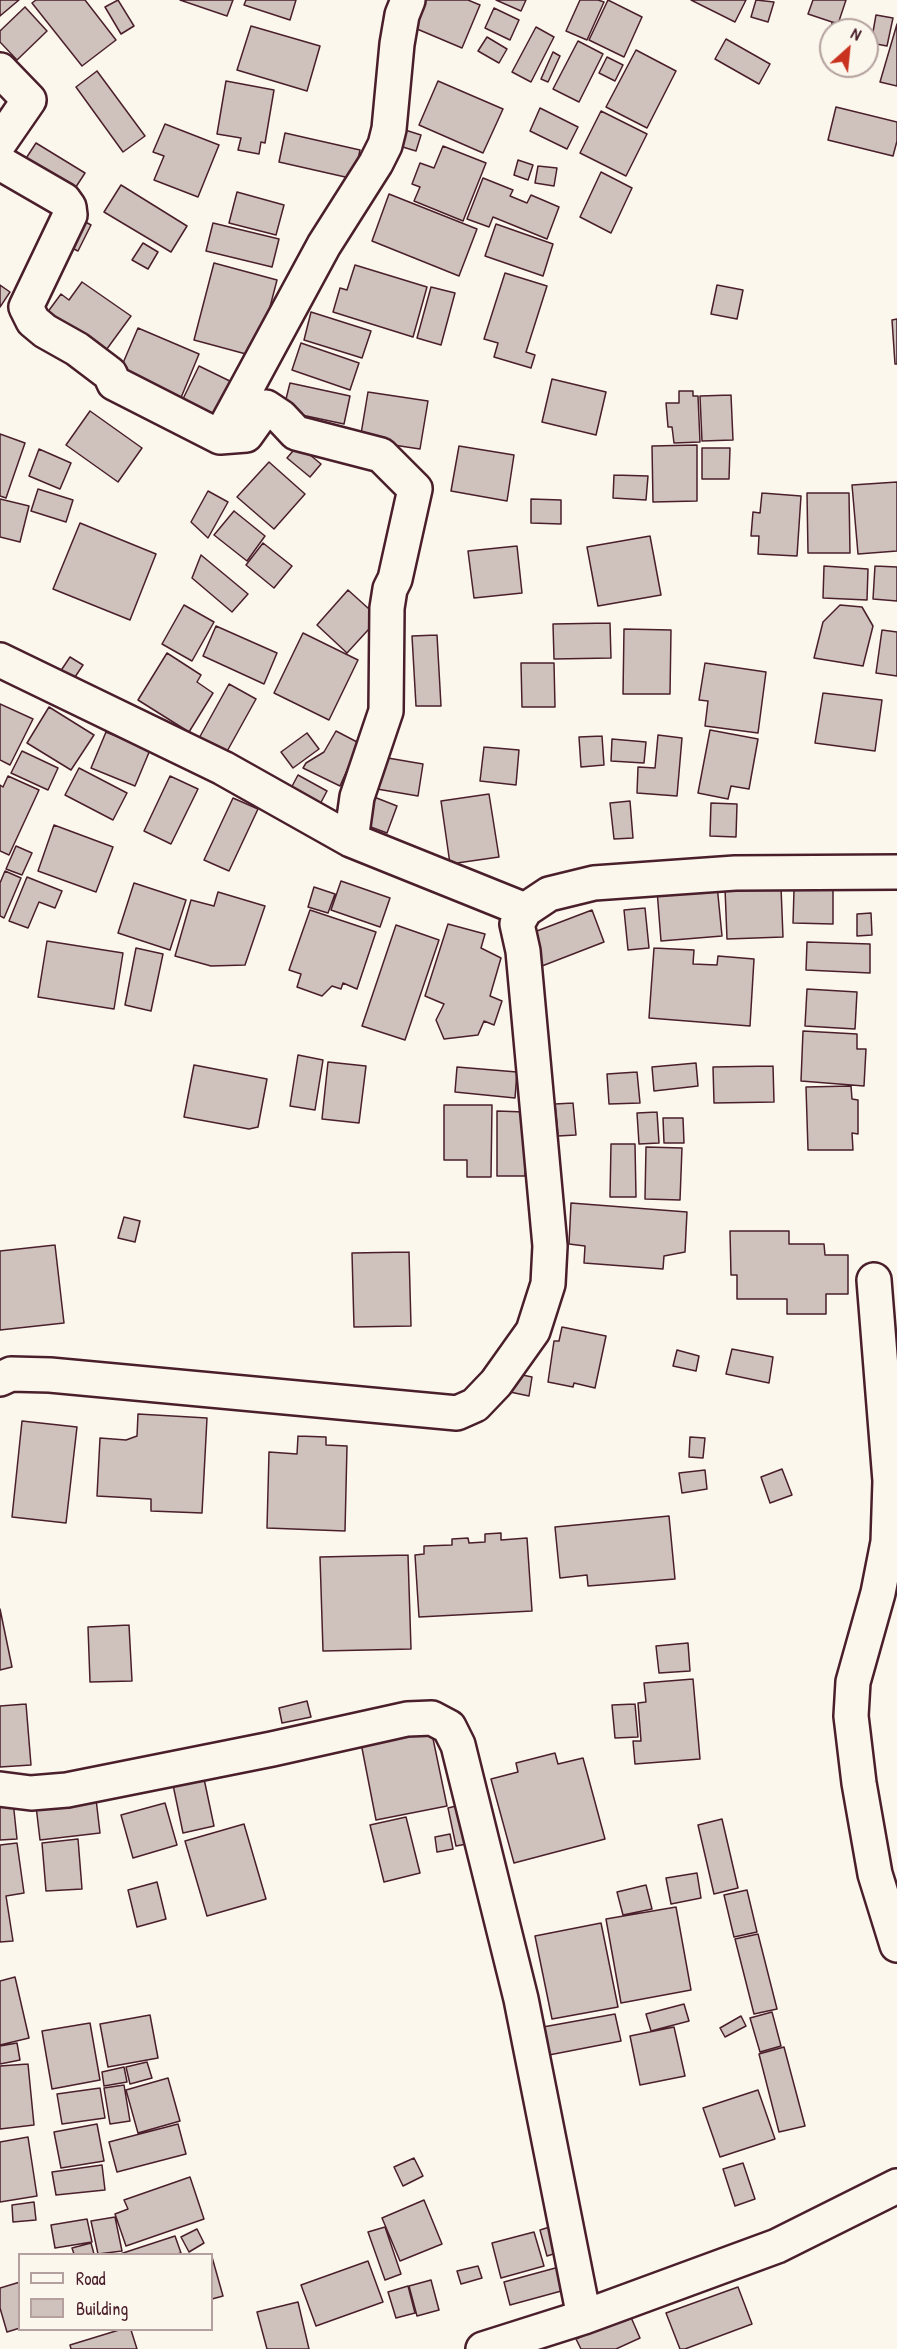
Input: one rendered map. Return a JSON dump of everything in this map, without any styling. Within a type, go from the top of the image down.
[{"type":"street","points":[[220,437],[324,245],[376,164],[385,145],[389,129],[402,15],[408,0]]},
{"type":"street","points":[[0,70],[29,100],[0,142]]},
{"type":"street","points":[[0,163],[64,200],[69,207],[70,215],[26,307],[33,321],[45,331],[77,349],[110,374],[114,383],[220,437],[246,435],[266,407],[281,417],[296,433],[381,456],[415,489],[389,598],[386,711],[357,797],[351,840]]},
{"type":"street","points":[[0,660],[223,768],[351,840],[525,910]]},
{"type":"street","points":[[0,1379],[11,1374],[50,1375],[457,1413],[475,1404],[496,1383],[533,1330],[548,1284],[550,1246],[523,951],[517,924],[525,910],[549,894],[594,883],[735,873],[897,872]]},
{"type":"street","points":[[874,1280],[890,1481],[888,1542],[878,1593],[853,1682],[851,1716],[859,1783],[875,1874],[897,1945]]},
{"type":"street","points":[[0,1789],[32,1793],[67,1790],[407,1719],[432,1718],[449,1727],[458,1745],[521,1999],[584,2317]]},
{"type":"street","points":[[483,2349],[584,2317],[777,2246],[897,2186]]},
{"type":"building","points":[[0,0],[19,0],[0,16]]},
{"type":"building","points":[[36,0],[85,0],[116,40],[82,66],[32,3]]},
{"type":"building","points":[[118,0],[134,26],[121,34],[105,7]]},
{"type":"building","points":[[180,0],[233,0],[227,16]]},
{"type":"building","points":[[246,0],[296,0],[290,20],[244,5]]},
{"type":"building","points":[[421,0],[468,0],[480,5],[462,48],[410,26]]},
{"type":"building","points":[[496,0],[526,0],[521,11]]},
{"type":"building","points":[[580,0],[604,2],[587,40],[566,31]]},
{"type":"building","points":[[608,0],[642,17],[624,57],[589,40]]},
{"type":"building","points":[[691,0],[746,0],[735,22]]},
{"type":"building","points":[[756,0],[774,2],[768,22],[751,17]]},
{"type":"building","points":[[813,0],[846,0],[840,18],[820,18],[808,14]]},
{"type":"building","points":[[25,7],[47,31],[17,60],[0,42],[0,31]]},
{"type":"building","points":[[494,8],[519,20],[510,40],[485,28]]},
{"type":"building","points":[[876,15],[893,18],[887,46],[879,44],[879,18],[875,18]]},
{"type":"building","points":[[897,24],[897,86],[880,82]]},
{"type":"building","points":[[251,26],[320,46],[307,91],[237,70]]},
{"type":"building","points":[[536,27],[554,37],[531,82],[512,72]]},
{"type":"building","points":[[487,37],[507,49],[499,63],[478,51]]},
{"type":"building","points":[[726,39],[770,64],[759,84],[715,59]]},
{"type":"building","points":[[578,41],[603,54],[579,102],[553,89]]},
{"type":"building","points":[[636,50],[676,71],[647,128],[606,107]]},
{"type":"building","points":[[553,52],[560,56],[548,82],[541,79]]},
{"type":"building","points":[[607,57],[623,65],[615,81],[599,73]]},
{"type":"building","points":[[97,71],[145,136],[123,152],[76,87]]},
{"type":"building","points":[[226,81],[274,90],[265,143],[261,142],[259,154],[238,150],[241,138],[217,134]]},
{"type":"building","points":[[438,81],[503,109],[483,153],[419,125]]},
{"type":"building","points":[[836,107],[897,122],[897,141],[893,156],[828,140]]},
{"type":"building","points":[[540,108],[578,127],[567,149],[530,131]]},
{"type":"building","points":[[601,111],[647,134],[626,176],[580,153]]},
{"type":"building","points":[[165,124],[219,145],[198,197],[154,180],[164,156],[153,152]]},
{"type":"building","points":[[402,129],[421,135],[416,151],[396,145]]},
{"type":"building","points":[[285,133],[360,150],[354,179],[279,162]]},
{"type":"building","points":[[36,143],[85,173],[72,193],[23,163]]},
{"type":"building","points":[[443,146],[486,163],[463,221],[414,201],[420,187],[412,184],[420,163],[434,168]]},
{"type":"building","points":[[518,160],[533,165],[528,180],[514,175]]},
{"type":"building","points":[[538,166],[557,168],[554,186],[535,183]]},
{"type":"building","points":[[601,172],[632,188],[611,233],[580,217]]},
{"type":"building","points":[[483,178],[513,190],[510,196],[527,203],[531,195],[559,207],[547,239],[493,217],[489,227],[467,219]]},
{"type":"building","points":[[121,185],[187,226],[171,252],[104,212]]},
{"type":"building","points":[[237,192],[284,205],[276,235],[229,223]]},
{"type":"building","points":[[389,194],[477,229],[459,276],[372,241]]},
{"type":"building","points":[[82,220],[91,225],[78,251],[68,246]]},
{"type":"building","points":[[213,223],[279,239],[272,267],[206,251]]},
{"type":"building","points":[[496,224],[553,244],[543,276],[485,256]]},
{"type":"building","points":[[143,243],[158,252],[148,269],[132,260]]},
{"type":"building","points":[[214,263],[277,280],[257,357],[194,340]]},
{"type":"building","points":[[355,265],[427,287],[413,337],[333,312],[340,288],[347,290]]},
{"type":"building","points":[[505,273],[547,286],[526,352],[535,355],[531,368],[494,357],[498,343],[484,339]]},
{"type":"building","points":[[82,282],[131,316],[101,357],[44,317],[61,294],[69,300]]},
{"type":"building","points":[[0,285],[10,292],[0,307]]},
{"type":"building","points":[[717,285],[743,290],[737,319],[711,314]]},
{"type":"building","points":[[431,287],[455,293],[441,345],[417,338]]},
{"type":"building","points":[[311,312],[371,331],[362,358],[304,340]]},
{"type":"building","points":[[897,319],[897,364],[895,364],[892,320]]},
{"type":"building","points":[[138,328],[199,354],[178,405],[117,377]]},
{"type":"building","points":[[301,343],[359,363],[350,390],[292,370]]},
{"type":"building","points":[[199,366],[240,386],[221,423],[181,403]]},
{"type":"building","points":[[552,379],[606,392],[596,435],[542,422]]},
{"type":"building","points":[[290,383],[350,396],[344,424],[283,411]]},
{"type":"building","points":[[679,391],[693,391],[693,396],[698,396],[700,442],[674,443],[672,427],[668,427],[666,403],[679,403]]},
{"type":"building","points":[[368,392],[428,401],[420,449],[360,440]]},
{"type":"building","points":[[731,395],[733,440],[702,441],[700,396]]},
{"type":"building","points":[[90,411],[142,448],[118,482],[66,445]]},
{"type":"building","points":[[0,434],[25,443],[6,498],[0,496]]},
{"type":"building","points":[[298,445],[321,464],[310,477],[287,458]]},
{"type":"building","points":[[697,445],[697,501],[653,502],[652,446]]},
{"type":"building","points":[[459,446],[514,455],[507,501],[451,491]]},
{"type":"building","points":[[702,448],[730,448],[729,479],[702,479]]},
{"type":"building","points":[[39,449],[71,463],[60,489],[29,476]]},
{"type":"building","points":[[269,462],[305,494],[274,529],[237,497]]},
{"type":"building","points":[[614,475],[648,476],[646,500],[613,498]]},
{"type":"building","points":[[897,482],[897,551],[858,554],[852,485]]},
{"type":"building","points":[[38,489],[73,500],[66,522],[31,511]]},
{"type":"building","points":[[208,491],[228,502],[208,538],[191,522]]},
{"type":"building","points":[[762,493],[801,496],[797,556],[758,554],[759,536],[751,536],[753,512],[760,513]]},
{"type":"building","points":[[807,493],[849,493],[850,553],[808,553]]},
{"type":"building","points":[[0,499],[29,506],[20,542],[0,537]]},
{"type":"building","points":[[531,499],[561,500],[561,524],[531,523]]},
{"type":"building","points":[[234,511],[265,536],[247,561],[214,535]]},
{"type":"building","points":[[80,523],[156,554],[130,620],[53,589]]},
{"type":"building","points":[[650,536],[661,595],[598,606],[587,547]]},
{"type":"building","points":[[263,543],[292,566],[274,588],[246,565]]},
{"type":"building","points":[[517,546],[522,593],[474,598],[468,551]]},
{"type":"building","points":[[201,555],[248,594],[232,612],[192,578]]},
{"type":"building","points":[[824,566],[868,569],[867,600],[823,598]]},
{"type":"building","points":[[875,566],[897,567],[897,601],[873,599]]},
{"type":"building","points":[[348,590],[379,618],[347,653],[317,625]]},
{"type":"building","points":[[184,605],[214,622],[192,661],[162,644]]},
{"type":"building","points":[[840,605],[862,607],[873,626],[863,666],[814,658],[823,622]]},
{"type":"building","points":[[610,623],[611,658],[554,659],[553,624]]},
{"type":"building","points":[[216,626],[277,653],[264,684],[203,656]]},
{"type":"building","points":[[624,629],[671,630],[670,694],[623,694]]},
{"type":"building","points":[[882,630],[897,632],[897,676],[876,673]]},
{"type":"building","points":[[303,633],[358,660],[329,720],[274,693]]},
{"type":"building","points":[[437,635],[441,706],[416,706],[412,636]]},
{"type":"building","points":[[167,653],[201,675],[197,682],[213,693],[189,732],[138,700]]},
{"type":"building","points":[[70,657],[83,665],[71,683],[58,675]]},
{"type":"building","points":[[521,663],[554,663],[555,707],[522,707]]},
{"type":"building","points":[[705,663],[766,672],[758,733],[705,726],[708,701],[699,700]]},
{"type":"building","points":[[229,684],[256,699],[225,755],[198,740]]},
{"type":"building","points":[[823,693],[882,700],[875,751],[815,743]]},
{"type":"building","points":[[0,704],[33,719],[10,765],[0,760]]},
{"type":"building","points":[[49,707],[94,735],[71,770],[27,743]]},
{"type":"building","points":[[710,730],[758,739],[749,789],[731,786],[728,799],[698,793]]},
{"type":"building","points":[[336,731],[359,743],[340,786],[303,768],[306,763],[324,752]]},
{"type":"building","points":[[106,732],[150,750],[135,786],[91,768]]},
{"type":"building","points":[[307,733],[319,749],[293,768],[281,752]]},
{"type":"building","points":[[658,735],[682,738],[677,796],[637,793],[638,767],[655,768]]},
{"type":"building","points":[[602,736],[604,765],[581,767],[579,737]]},
{"type":"building","points":[[612,739],[646,742],[644,763],[611,761]]},
{"type":"building","points":[[484,747],[519,750],[516,785],[480,781]]},
{"type":"building","points":[[22,751],[58,768],[48,790],[11,773]]},
{"type":"building","points":[[382,757],[423,764],[418,796],[377,789]]},
{"type":"building","points":[[79,768],[127,793],[113,820],[65,795]]},
{"type":"building","points":[[298,775],[327,791],[318,808],[289,792]]},
{"type":"building","points":[[8,776],[39,790],[9,855],[0,851],[0,785],[3,787]]},
{"type":"building","points":[[170,776],[198,789],[171,844],[144,831]]},
{"type":"building","points":[[489,794],[499,857],[450,864],[441,801]]},
{"type":"building","points":[[369,795],[397,806],[387,833],[360,823]]},
{"type":"building","points":[[233,798],[258,809],[229,871],[204,860]]},
{"type":"building","points":[[630,801],[633,838],[614,839],[610,803]]},
{"type":"building","points":[[711,803],[737,804],[736,837],[710,836]]},
{"type":"building","points":[[54,825],[113,847],[96,892],[38,871]]},
{"type":"building","points":[[16,846],[32,853],[22,875],[6,869]]},
{"type":"building","points":[[5,871],[21,878],[4,918],[0,916],[0,883]]},
{"type":"building","points":[[27,877],[62,891],[55,908],[39,902],[28,928],[9,921]]},
{"type":"building","points":[[341,881],[390,898],[380,927],[331,910]]},
{"type":"building","points":[[134,883],[186,900],[170,950],[118,933]]},
{"type":"building","points":[[717,885],[722,936],[661,941],[657,890]]},
{"type":"building","points":[[314,887],[335,894],[328,913],[308,907]]},
{"type":"building","points":[[781,887],[783,937],[727,939],[725,888]]},
{"type":"building","points":[[794,890],[833,890],[833,924],[793,923]]},
{"type":"building","points":[[218,892],[265,906],[245,965],[211,966],[175,956],[191,900],[214,906]]},
{"type":"building","points":[[645,908],[649,948],[628,950],[624,910]]},
{"type":"building","points":[[310,910],[376,932],[357,989],[343,983],[341,989],[332,986],[322,996],[297,987],[301,974],[289,970]]},
{"type":"building","points":[[592,910],[604,942],[542,966],[529,934]]},
{"type":"building","points":[[871,913],[872,935],[857,936],[857,914]]},
{"type":"building","points":[[448,924],[485,934],[481,948],[501,958],[490,996],[502,1001],[494,1025],[484,1021],[478,1035],[444,1039],[436,1020],[444,1004],[425,996]]},
{"type":"building","points":[[396,925],[439,940],[405,1040],[362,1026]]},
{"type":"building","points":[[47,941],[123,953],[114,1009],[38,997]]},
{"type":"building","points":[[807,942],[870,944],[870,973],[806,970]]},
{"type":"building","points":[[136,948],[163,954],[151,1011],[125,1005]]},
{"type":"building","points":[[654,948],[694,950],[693,964],[717,965],[718,956],[754,959],[750,1026],[649,1018]]},
{"type":"building","points":[[807,989],[857,992],[855,1029],[805,1026]]},
{"type":"building","points":[[803,1031],[857,1034],[857,1049],[866,1049],[864,1086],[801,1081]]},
{"type":"building","points":[[298,1055],[323,1060],[315,1110],[290,1106]]},
{"type":"building","points":[[328,1062],[366,1066],[359,1123],[322,1119]]},
{"type":"building","points":[[696,1063],[698,1086],[654,1091],[652,1067]]},
{"type":"building","points":[[194,1065],[267,1079],[258,1127],[249,1129],[184,1117]]},
{"type":"building","points":[[773,1066],[774,1102],[714,1103],[713,1067]]},
{"type":"building","points":[[457,1067],[517,1072],[515,1098],[455,1092]]},
{"type":"building","points":[[637,1072],[640,1103],[609,1104],[607,1074]]},
{"type":"building","points":[[851,1086],[852,1099],[858,1100],[858,1134],[852,1133],[853,1150],[808,1150],[806,1087]]},
{"type":"building","points":[[573,1103],[576,1135],[558,1136],[555,1104]]},
{"type":"building","points":[[444,1105],[492,1105],[491,1177],[467,1177],[467,1160],[444,1160]]},
{"type":"building","points":[[497,1111],[525,1112],[525,1176],[497,1176]]},
{"type":"building","points":[[657,1112],[659,1143],[639,1144],[637,1113]]},
{"type":"building","points":[[663,1118],[683,1118],[684,1143],[664,1143]]},
{"type":"building","points":[[611,1144],[635,1144],[636,1197],[610,1197]]},
{"type":"building","points":[[646,1147],[682,1148],[680,1200],[645,1199]]},
{"type":"building","points":[[571,1203],[687,1212],[685,1252],[664,1256],[663,1269],[584,1263],[585,1246],[569,1244]]},
{"type":"building","points":[[124,1217],[140,1221],[135,1242],[118,1238]]},
{"type":"building","points":[[730,1231],[789,1231],[789,1244],[824,1244],[825,1255],[848,1255],[848,1294],[826,1294],[826,1314],[787,1314],[787,1299],[737,1299],[737,1275],[731,1275]]},
{"type":"building","points":[[55,1245],[64,1323],[0,1330],[0,1251]]},
{"type":"building","points":[[409,1252],[411,1326],[354,1327],[352,1253]]},
{"type":"building","points":[[562,1327],[606,1336],[595,1388],[574,1383],[573,1387],[548,1382],[554,1341],[559,1341]]},
{"type":"building","points":[[732,1349],[773,1357],[769,1383],[726,1374]]},
{"type":"building","points":[[677,1350],[699,1356],[696,1371],[673,1366]]},
{"type":"building","points":[[513,1373],[532,1377],[529,1396],[510,1392]]},
{"type":"building","points":[[138,1414],[207,1418],[202,1513],[151,1511],[151,1499],[97,1496],[100,1438],[126,1440],[137,1436]]},
{"type":"building","points":[[22,1421],[77,1427],[66,1523],[12,1517]]},
{"type":"building","points":[[298,1436],[326,1437],[326,1445],[347,1446],[345,1531],[267,1528],[269,1452],[297,1454]]},
{"type":"building","points":[[690,1437],[705,1438],[703,1458],[689,1457]]},
{"type":"building","points":[[782,1469],[792,1495],[770,1503],[761,1477]]},
{"type":"building","points":[[705,1470],[707,1489],[682,1493],[679,1473]]},
{"type":"building","points":[[669,1516],[675,1579],[588,1586],[587,1575],[560,1578],[555,1527]]},
{"type":"building","points":[[501,1533],[501,1540],[527,1538],[532,1611],[419,1617],[415,1555],[424,1554],[424,1546],[452,1545],[452,1539],[468,1538],[469,1543],[485,1542],[485,1534]]},
{"type":"building","points":[[408,1555],[411,1649],[323,1651],[320,1557]]},
{"type":"building","points":[[0,1609],[12,1667],[0,1670]]},
{"type":"building","points":[[129,1625],[132,1681],[90,1682],[88,1627]]},
{"type":"building","points":[[688,1643],[690,1671],[659,1673],[656,1646]]},
{"type":"building","points":[[693,1679],[700,1759],[635,1764],[633,1741],[641,1741],[638,1703],[646,1702],[644,1683]]},
{"type":"building","points":[[307,1701],[311,1717],[282,1723],[279,1708]]},
{"type":"building","points":[[26,1704],[31,1765],[0,1767],[0,1706]]},
{"type":"building","points":[[635,1704],[638,1737],[615,1738],[612,1705]]},
{"type":"building","points":[[431,1729],[447,1806],[376,1820],[361,1743]]},
{"type":"building","points":[[555,1753],[558,1764],[583,1758],[605,1839],[514,1863],[491,1779],[518,1772],[516,1763]]},
{"type":"building","points":[[203,1774],[214,1826],[183,1833],[172,1780]]},
{"type":"building","points":[[96,1799],[100,1833],[40,1840],[36,1806]]},
{"type":"building","points":[[13,1801],[17,1839],[0,1840],[0,1802]]},
{"type":"building","points":[[165,1803],[177,1845],[133,1858],[121,1815]]},
{"type":"building","points":[[464,1804],[472,1843],[456,1846],[448,1808]]},
{"type":"building","points":[[406,1817],[420,1873],[384,1882],[370,1825]]},
{"type":"building","points":[[722,1819],[738,1888],[714,1894],[698,1825]]},
{"type":"building","points":[[244,1824],[266,1899],[207,1916],[185,1841]]},
{"type":"building","points":[[450,1834],[453,1849],[437,1852],[435,1837]]},
{"type":"building","points":[[78,1839],[82,1889],[46,1891],[42,1843]]},
{"type":"building","points":[[17,1843],[24,1893],[6,1896],[13,1941],[0,1942],[0,1845]]},
{"type":"building","points":[[697,1873],[701,1898],[671,1904],[666,1878]]},
{"type":"building","points":[[157,1882],[166,1919],[137,1927],[128,1890]]},
{"type":"building","points":[[646,1885],[652,1909],[623,1915],[617,1892]]},
{"type":"building","points":[[747,1890],[757,1932],[734,1937],[724,1895]]},
{"type":"building","points":[[676,1907],[691,1990],[621,2003],[606,1919]]},
{"type":"building","points":[[601,1923],[618,2007],[552,2019],[535,1936]]},
{"type":"building","points":[[758,1934],[777,2009],[754,2014],[735,1939]]},
{"type":"building","points":[[15,1977],[29,2038],[0,2045],[0,1981]]},
{"type":"building","points":[[684,2004],[689,2021],[651,2031],[646,2014]]},
{"type":"building","points":[[772,2012],[781,2046],[760,2052],[750,2018]]},
{"type":"building","points":[[615,2014],[621,2041],[549,2055],[543,2027]]},
{"type":"building","points":[[150,2015],[158,2058],[108,2067],[100,2024]]},
{"type":"building","points":[[741,2016],[746,2026],[725,2037],[720,2028]]},
{"type":"building","points":[[90,2023],[100,2080],[52,2089],[42,2031]]},
{"type":"building","points":[[674,2027],[685,2076],[640,2085],[630,2036]]},
{"type":"building","points":[[17,2043],[20,2060],[0,2064],[0,2046]]},
{"type":"building","points":[[784,2047],[805,2126],[779,2132],[759,2054]]},
{"type":"building","points":[[147,2062],[152,2078],[130,2084],[126,2067]]},
{"type":"building","points":[[28,2064],[34,2125],[0,2129],[0,2066]]},
{"type":"building","points":[[124,2067],[127,2082],[104,2086],[102,2072]]},
{"type":"building","points":[[168,2078],[180,2121],[138,2133],[126,2090]]},
{"type":"building","points":[[124,2085],[130,2121],[110,2124],[104,2088]]},
{"type":"building","points":[[100,2088],[105,2118],[62,2124],[57,2094]]},
{"type":"building","points":[[758,2090],[775,2139],[720,2157],[703,2108]]},
{"type":"building","points":[[97,2124],[104,2161],[61,2168],[54,2132]]},
{"type":"building","points":[[178,2124],[186,2154],[117,2172],[109,2142]]},
{"type":"building","points":[[28,2137],[37,2196],[0,2202],[0,2142]]},
{"type":"building","points":[[414,2158],[423,2176],[403,2186],[394,2167]]},
{"type":"building","points":[[743,2163],[755,2199],[735,2206],[723,2169]]},
{"type":"building","points":[[102,2165],[105,2190],[56,2195],[52,2172]]},
{"type":"building","points":[[190,2177],[204,2219],[126,2246],[115,2214],[128,2209],[124,2200]]},
{"type":"building","points":[[424,2200],[442,2244],[400,2261],[382,2218]]},
{"type":"building","points":[[34,2202],[36,2220],[13,2222],[12,2205]]},
{"type":"building","points":[[115,2217],[122,2251],[98,2253],[91,2221]]},
{"type":"building","points":[[87,2219],[92,2242],[55,2248],[51,2225]]},
{"type":"building","points":[[556,2225],[563,2251],[547,2256],[540,2230]]},
{"type":"building","points":[[385,2227],[401,2274],[385,2280],[368,2232]]},
{"type":"building","points":[[197,2229],[204,2243],[189,2252],[181,2237]]},
{"type":"building","points":[[534,2232],[544,2266],[501,2278],[492,2243]]},
{"type":"building","points":[[175,2236],[181,2253],[123,2253]]},
{"type":"building","points":[[91,2243],[94,2253],[74,2253],[72,2248]]},
{"type":"building","points":[[213,2261],[223,2296],[213,2299]]},
{"type":"building","points":[[368,2261],[383,2302],[316,2326],[301,2285]]},
{"type":"building","points":[[478,2266],[482,2278],[461,2284],[457,2271]]},
{"type":"building","points":[[559,2267],[565,2290],[510,2305],[504,2282]]},
{"type":"building","points":[[431,2280],[439,2310],[417,2316],[409,2286]]},
{"type":"building","points":[[18,2283],[18,2329],[7,2332],[0,2308],[0,2288]]},
{"type":"building","points":[[408,2286],[415,2313],[396,2318],[388,2292]]},
{"type":"building","points":[[738,2287],[752,2324],[680,2349],[666,2313]]},
{"type":"building","points":[[298,2302],[309,2349],[267,2349],[257,2312]]},
{"type":"building","points":[[630,2315],[640,2338],[616,2349],[581,2349],[576,2339]]},
{"type":"building","points":[[116,2331],[131,2331],[137,2349],[71,2349],[70,2345]]}]
